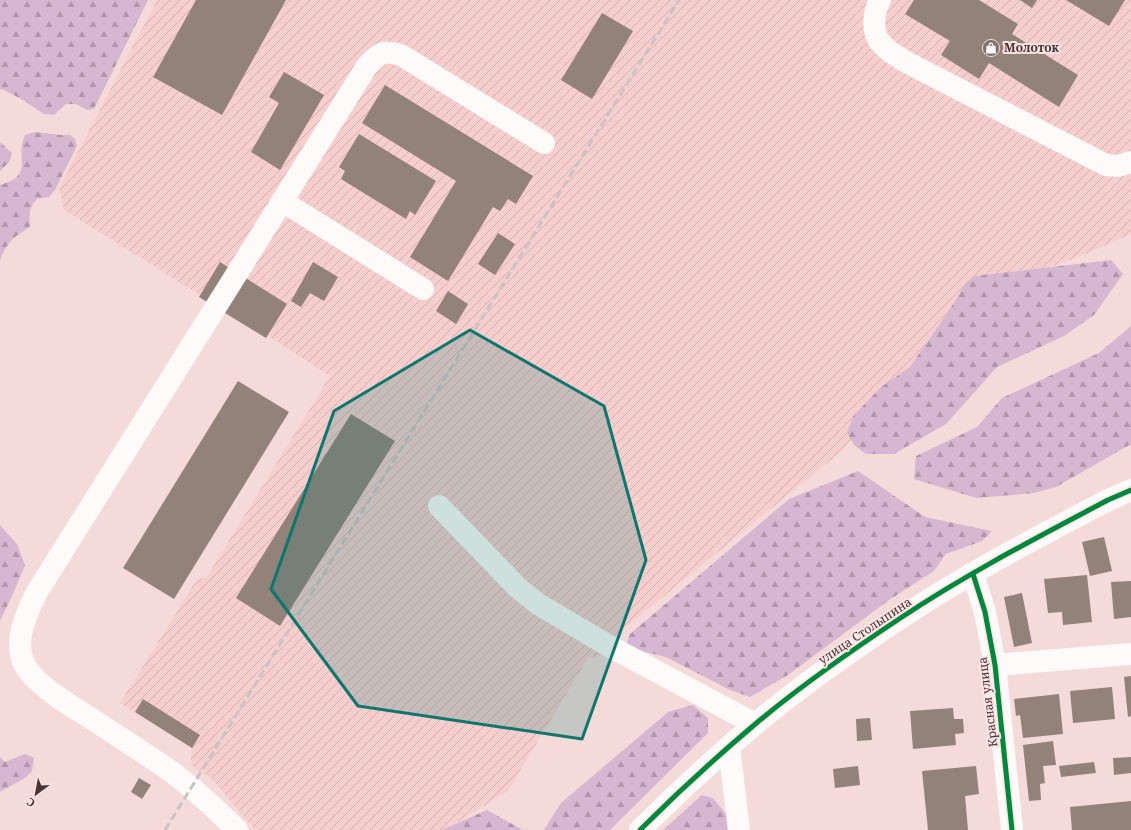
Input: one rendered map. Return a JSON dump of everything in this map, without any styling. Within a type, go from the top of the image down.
[{"type":"street","points":[[880,0],[874,17],[875,31],[879,42],[908,63],[1106,164],[1118,166],[1131,162]]},
{"type":"street","points":[[237,830],[208,800],[192,787],[166,768],[54,694],[36,680],[24,662],[20,646],[27,612],[37,592],[282,201],[367,66],[377,56],[387,51],[402,55],[544,143]]},
{"type":"street","points":[[282,201],[423,289]]},
{"type":"street","name":"улица Столыпина","points":[[640,830],[755,724],[835,664],[903,616],[973,574],[1101,504],[1131,490]]},
{"type":"street","points":[[439,506],[518,588],[538,604],[609,646],[755,724]]},
{"type":"street","name":"Красная улица","points":[[973,574],[985,612],[995,666],[1012,830]]},
{"type":"street","points":[[995,666],[1131,654]]},
{"type":"street","points":[[729,747],[739,830]]},
{"type":"highlighted area","points":[[470,330],[604,406],[646,560],[582,739],[358,706],[271,589],[334,411]]},
{"type":"shaded area","points":[[157,0],[1131,0],[1131,234],[1076,258],[967,296],[843,450],[616,635],[604,655],[588,658],[508,791],[445,830],[255,830],[211,778],[190,765],[192,748],[120,703],[196,581],[208,575],[330,376],[268,336],[266,338],[199,297],[200,295],[64,210],[59,188]]},
{"type":"green space","points":[[0,0],[148,0],[94,109],[87,110],[76,104],[66,104],[54,115],[44,114],[23,100],[2,89],[0,90]]},
{"type":"green space","points":[[35,132],[70,135],[75,139],[77,146],[55,190],[49,197],[37,199],[34,202],[30,212],[30,227],[11,241],[2,254],[0,261],[0,185],[11,181],[18,176],[21,171],[22,144],[25,135]]},
{"type":"green space","points":[[0,142],[12,153],[10,161],[0,171]]},
{"type":"green space","points":[[1111,260],[1123,274],[1094,315],[1064,336],[997,367],[946,424],[894,454],[866,454],[854,445],[847,432],[854,415],[881,387],[910,367],[966,283],[975,276]]},
{"type":"green space","points":[[1131,326],[1131,444],[1056,487],[1034,493],[976,498],[914,479],[916,456],[977,427],[1002,398],[1099,353]]},
{"type":"green space","points":[[858,471],[925,517],[992,531],[982,541],[946,554],[934,571],[889,600],[788,675],[750,697],[730,690],[666,657],[625,647],[630,634],[789,499]]},
{"type":"green space","points":[[0,525],[17,544],[25,565],[0,621]]},
{"type":"green space","points":[[693,705],[708,718],[708,733],[610,830],[544,830],[561,803],[668,712]]},
{"type":"green space","points":[[25,754],[34,758],[32,771],[25,778],[0,792],[0,757],[5,762]]},
{"type":"green space","points":[[702,795],[713,798],[726,814],[728,830],[663,830]]},
{"type":"green space","points":[[487,810],[523,830],[442,830]]},
{"type":"building","points":[[196,0],[286,0],[222,115],[153,77]]},
{"type":"building","name":"Молоток","points":[[914,0],[979,0],[1018,24],[1012,34],[1078,75],[1059,107],[989,63],[979,79],[941,55],[950,41],[905,14]]},
{"type":"building","name":"Молоток","points":[[1020,0],[1037,0],[1032,8]]},
{"type":"building","points":[[1066,0],[1125,0],[1109,26]]},
{"type":"building","points":[[602,13],[633,31],[592,99],[561,80]]},
{"type":"building","points":[[284,72],[324,95],[280,170],[251,152],[279,103],[269,97]]},
{"type":"building","points":[[385,85],[533,176],[516,204],[508,199],[500,211],[493,207],[448,281],[410,257],[456,181],[362,123]]},
{"type":"building","points":[[359,134],[436,181],[415,215],[410,211],[406,219],[341,179],[345,171],[339,167]]},
{"type":"building","points":[[498,233],[515,244],[495,275],[478,264]]},
{"type":"building","points":[[220,262],[287,304],[266,338],[199,297]]},
{"type":"building","points":[[313,262],[338,277],[324,301],[310,293],[301,307],[291,301]]},
{"type":"building","points":[[448,291],[468,304],[456,324],[436,311]]},
{"type":"building","points":[[238,381],[289,412],[174,599],[123,568]]},
{"type":"building","points":[[351,414],[395,441],[280,626],[236,598]]},
{"type":"building","points":[[1104,537],[1112,571],[1090,576],[1082,542]]},
{"type":"building","points":[[1087,575],[1092,622],[1063,625],[1062,612],[1048,613],[1044,579]]},
{"type":"building","points":[[1131,581],[1131,617],[1114,619],[1111,582]]},
{"type":"building","points":[[1022,593],[1032,643],[1014,647],[1004,597]]},
{"type":"building","points":[[1131,676],[1131,716],[1128,717],[1124,677]]},
{"type":"building","points":[[1112,687],[1115,719],[1073,723],[1070,691]]},
{"type":"building","points":[[1059,694],[1063,734],[1023,738],[1020,715],[1016,716],[1014,699]]},
{"type":"building","points":[[143,699],[200,735],[192,748],[135,712]]},
{"type":"building","points":[[953,708],[954,719],[963,719],[964,733],[955,734],[956,745],[913,749],[910,711]]},
{"type":"building","points":[[870,718],[872,740],[857,741],[856,719]]},
{"type":"building","points":[[1053,741],[1056,765],[1043,766],[1045,783],[1040,784],[1041,800],[1029,801],[1023,745]]},
{"type":"building","points":[[1131,757],[1131,773],[1114,775],[1113,758]]},
{"type":"building","points":[[1094,762],[1096,773],[1061,777],[1059,766]]},
{"type":"building","points":[[858,766],[860,785],[835,788],[833,769]]},
{"type":"building","points":[[976,766],[979,794],[965,796],[968,830],[928,830],[922,771]]},
{"type":"building","points":[[139,778],[151,785],[142,799],[131,792]]},
{"type":"building","points":[[1131,801],[1131,830],[1072,830],[1070,807]]},
{"type":"railway","points":[[165,830],[679,0]]},
{"type":"cycle path","points":[[640,830],[695,777],[753,726],[845,655],[952,585],[1108,500],[1131,490]]},
{"type":"cycle path","points":[[973,574],[985,612],[995,665],[1012,830]]},
{"type":"place","name":"Молоток","points":[[991,48]]}]
